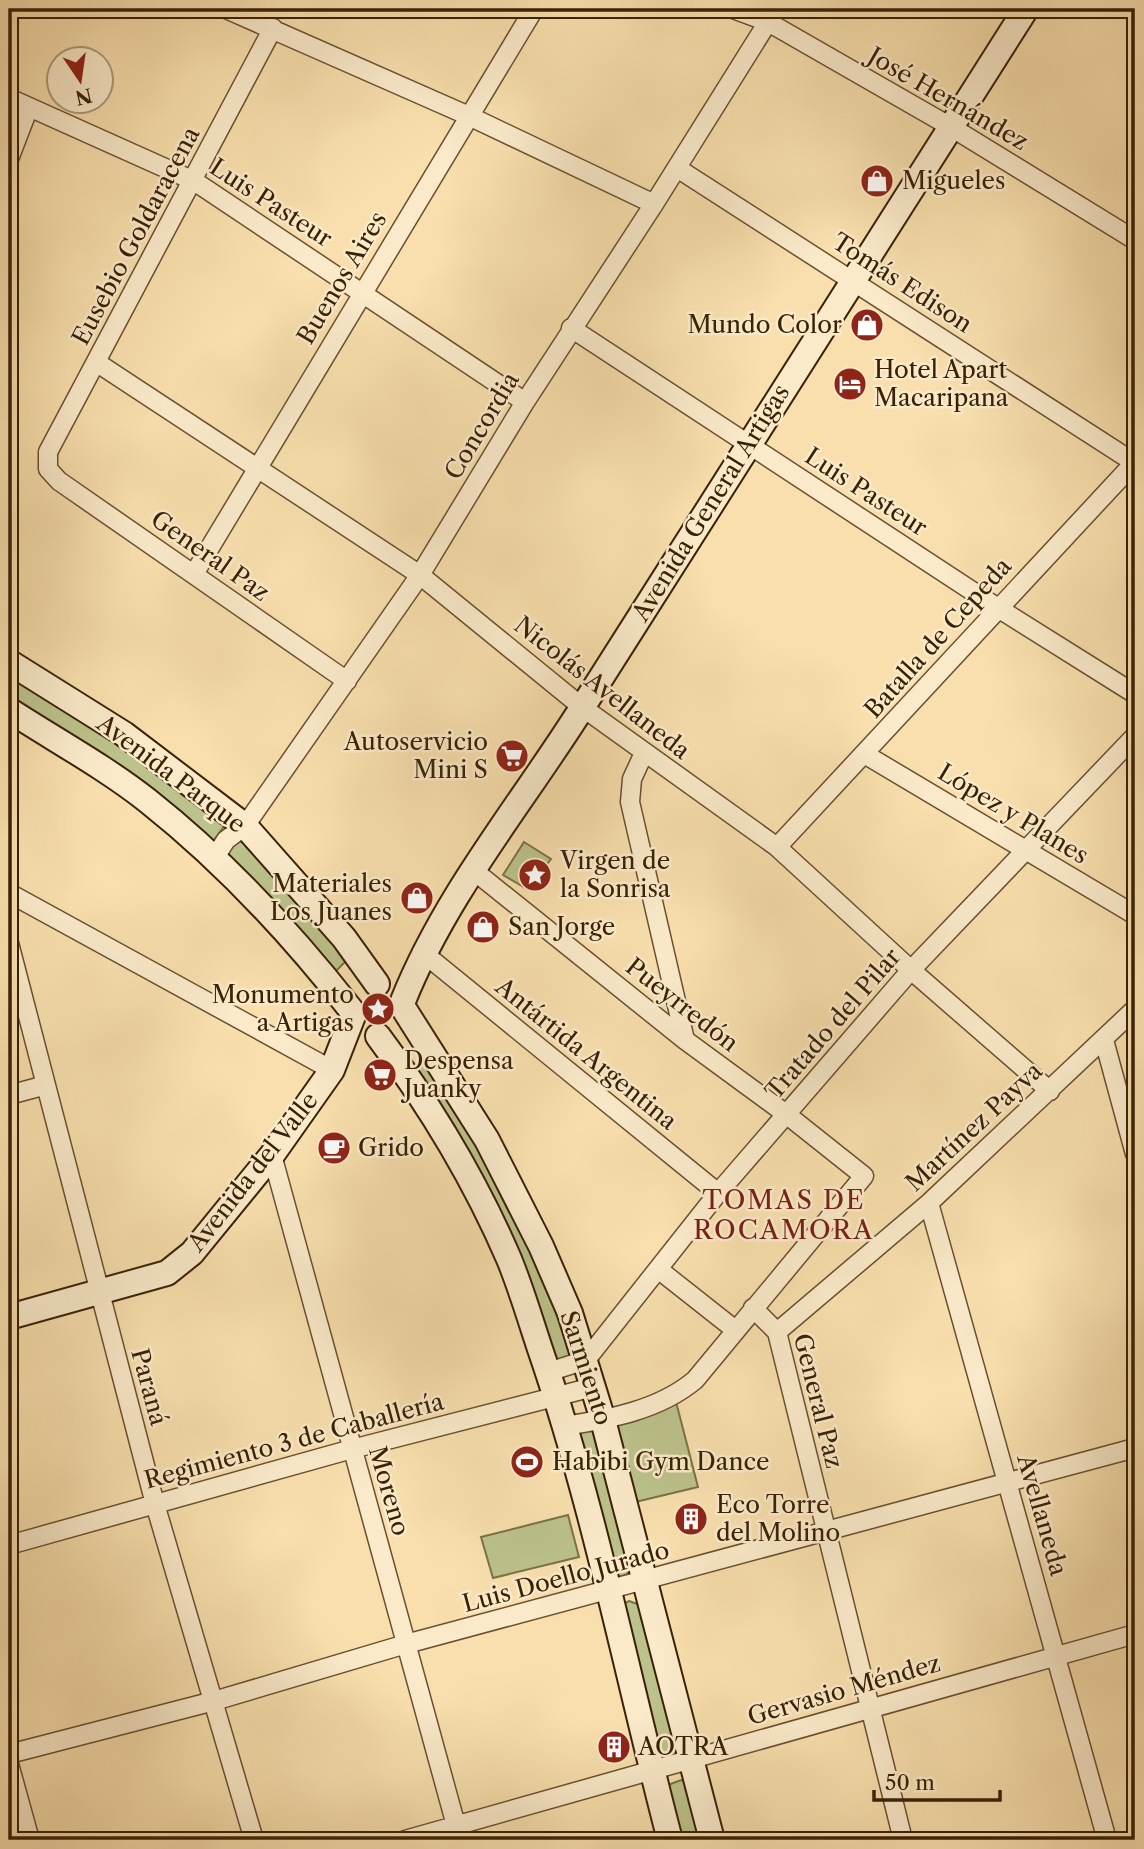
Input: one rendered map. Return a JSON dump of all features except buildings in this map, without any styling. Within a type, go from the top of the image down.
[{"type":"main road","name":"Avenida General Artigas","points":[[403,1005],[422,952],[473,870],[582,708],[747,444],[1026,9]]},
{"type":"main road","name":"Avenida Parque","points":[[9,662],[124,734],[245,826],[344,939],[379,984]]},
{"type":"main road","name":"Avenida Parque","points":[[9,710],[145,799],[215,857],[248,889],[353,1013]]},
{"type":"main road","points":[[332,1070],[353,1013],[353,1003],[362,990],[379,984],[422,952]]},
{"type":"main road","points":[[332,1070],[376,1036],[392,1032],[399,1026],[403,1005],[393,988],[379,984]]},
{"type":"main road","name":"Sarmiento","points":[[403,1005],[487,1140],[541,1246],[586,1360],[712,1840]]},
{"type":"main road","points":[[353,1013],[359,1027],[376,1036]]},
{"type":"main road","name":"Sarmiento","points":[[376,1036],[406,1073],[456,1155],[503,1248],[548,1372],[564,1426],[670,1840]]},
{"type":"main road","name":"Avenida del Valle","points":[[9,1317],[167,1273],[192,1253],[272,1155],[332,1070]]},
{"type":"street","points":[[226,9],[469,116],[654,204]]},
{"type":"street","name":"Buenos Aires","points":[[194,574],[361,292],[534,9]]},
{"type":"street","name":"José Hernández","points":[[733,9],[772,15],[1135,240]]},
{"type":"street","name":"Concordia","points":[[215,857],[226,841],[245,826],[420,575],[571,328],[654,204],[772,15]]},
{"type":"street","name":"Eusebio Goldaracena","points":[[48,469],[48,452],[273,28]]},
{"type":"street","name":"Luis Pasteur","points":[[9,97],[194,181],[525,402]]},
{"type":"street","points":[[9,159],[29,107]]},
{"type":"street","name":"Tomás Edison","points":[[677,168],[1135,462]]},
{"type":"street","name":"Luis Pasteur","points":[[571,328],[998,608],[1135,694]]},
{"type":"street","name":"Nicolás Avellaneda","points":[[96,362],[420,575],[582,708],[778,848],[911,970],[1050,1091]]},
{"type":"street","name":"Batalla de Cepeda","points":[[778,848],[1135,462]]},
{"type":"street","name":"General Paz","points":[[48,469],[59,481],[347,681]]},
{"type":"street","name":"Tratado del Pilar","points":[[586,1360],[718,1193],[911,970],[1135,736]]},
{"type":"street","points":[[644,753],[632,779],[630,802],[685,1041]]},
{"type":"street","name":"López y Planes","points":[[866,755],[1135,915]]},
{"type":"street","name":"Pueyrredón","points":[[473,870],[685,1041],[786,1114],[864,1176],[753,1308]]},
{"type":"street","points":[[9,893],[332,1070]]},
{"type":"street","name":"Paraná","points":[[9,943],[155,1504],[254,1840]]},
{"type":"street","name":"Antártida Argentina","points":[[422,952],[718,1193]]},
{"type":"street","name":"Martínez Payva","points":[[777,1332],[929,1203],[1135,1009]]},
{"type":"street","points":[[1104,1040],[1135,1154]]},
{"type":"street","points":[[9,1095],[46,1085]]},
{"type":"street","name":"Moreno","points":[[272,1155],[458,1833]]},
{"type":"street","name":"Avellaneda","points":[[929,1203],[1107,1840]]},
{"type":"street","points":[[658,1269],[734,1329]]},
{"type":"street","points":[[564,1426],[603,1420],[680,1392],[695,1380],[753,1308]]},
{"type":"street","name":"General Paz","points":[[753,1308],[777,1332],[903,1840]]},
{"type":"street","points":[[548,1372],[586,1360]]},
{"type":"street","name":"Regimiento 3 de Caballería","points":[[9,1545],[352,1449],[593,1387]]},
{"type":"street","name":"Luis Doello Jurado","points":[[9,1754],[214,1701],[406,1644],[1135,1448]]},
{"type":"street","name":"Gervasio Méndez","points":[[404,1840],[458,1833],[651,1769],[1135,1634]]},
{"type":"street","points":[[9,1764],[30,1840]]},
{"type":"green space","points":[[9,673],[159,773],[225,825],[211,844],[89,749],[9,697]]},
{"type":"green space","points":[[239,835],[350,957],[334,973],[224,857]]},
{"type":"green space","points":[[524,842],[551,859],[527,889],[503,875]]},
{"type":"green space","points":[[422,1066],[427,1066],[480,1145],[534,1249],[571,1357],[556,1361],[414,1073]]},
{"type":"green space","points":[[674,1394],[698,1487],[631,1503],[610,1429]]},
{"type":"green space","points":[[592,1429],[630,1570],[626,1575],[617,1577],[577,1437],[580,1430]]},
{"type":"green space","points":[[568,1515],[579,1557],[493,1578],[481,1537]]},
{"type":"green space","points":[[629,1601],[640,1605],[677,1750],[669,1755],[660,1754],[621,1605]]},
{"type":"green space","points":[[681,1780],[686,1782],[705,1840],[679,1840],[668,1785]]},
{"type":"place","name":"Migueles","points":[[877,181]]},
{"type":"place","name":"Mundo Color","points":[[867,325]]},
{"type":"place","name":"Hotel Apart Macaripana","points":[[850,384]]},
{"type":"place","name":"Autoservicio Mini S","points":[[512,756]]},
{"type":"place","name":"Virgen de la Sonrisa","points":[[535,875]]},
{"type":"place","name":"Materiales Los Juanes","points":[[417,898]]},
{"type":"place","name":"San Jorge","points":[[483,927]]},
{"type":"place","name":"Monumento a Artigas","points":[[378,1009]]},
{"type":"place","name":"Despensa Juanky","points":[[380,1075]]},
{"type":"place","name":"Grido","points":[[334,1148]]},
{"type":"place","name":"Habibi Gym Dance","points":[[527,1462]]},
{"type":"place","name":"Eco Torre del Molino","points":[[691,1519]]},
{"type":"place","name":"AOTRA","points":[[614,1747]]},
{"type":"district","name":"TOMAS DE ROCAMORA","points":[[784,1215]]}]
